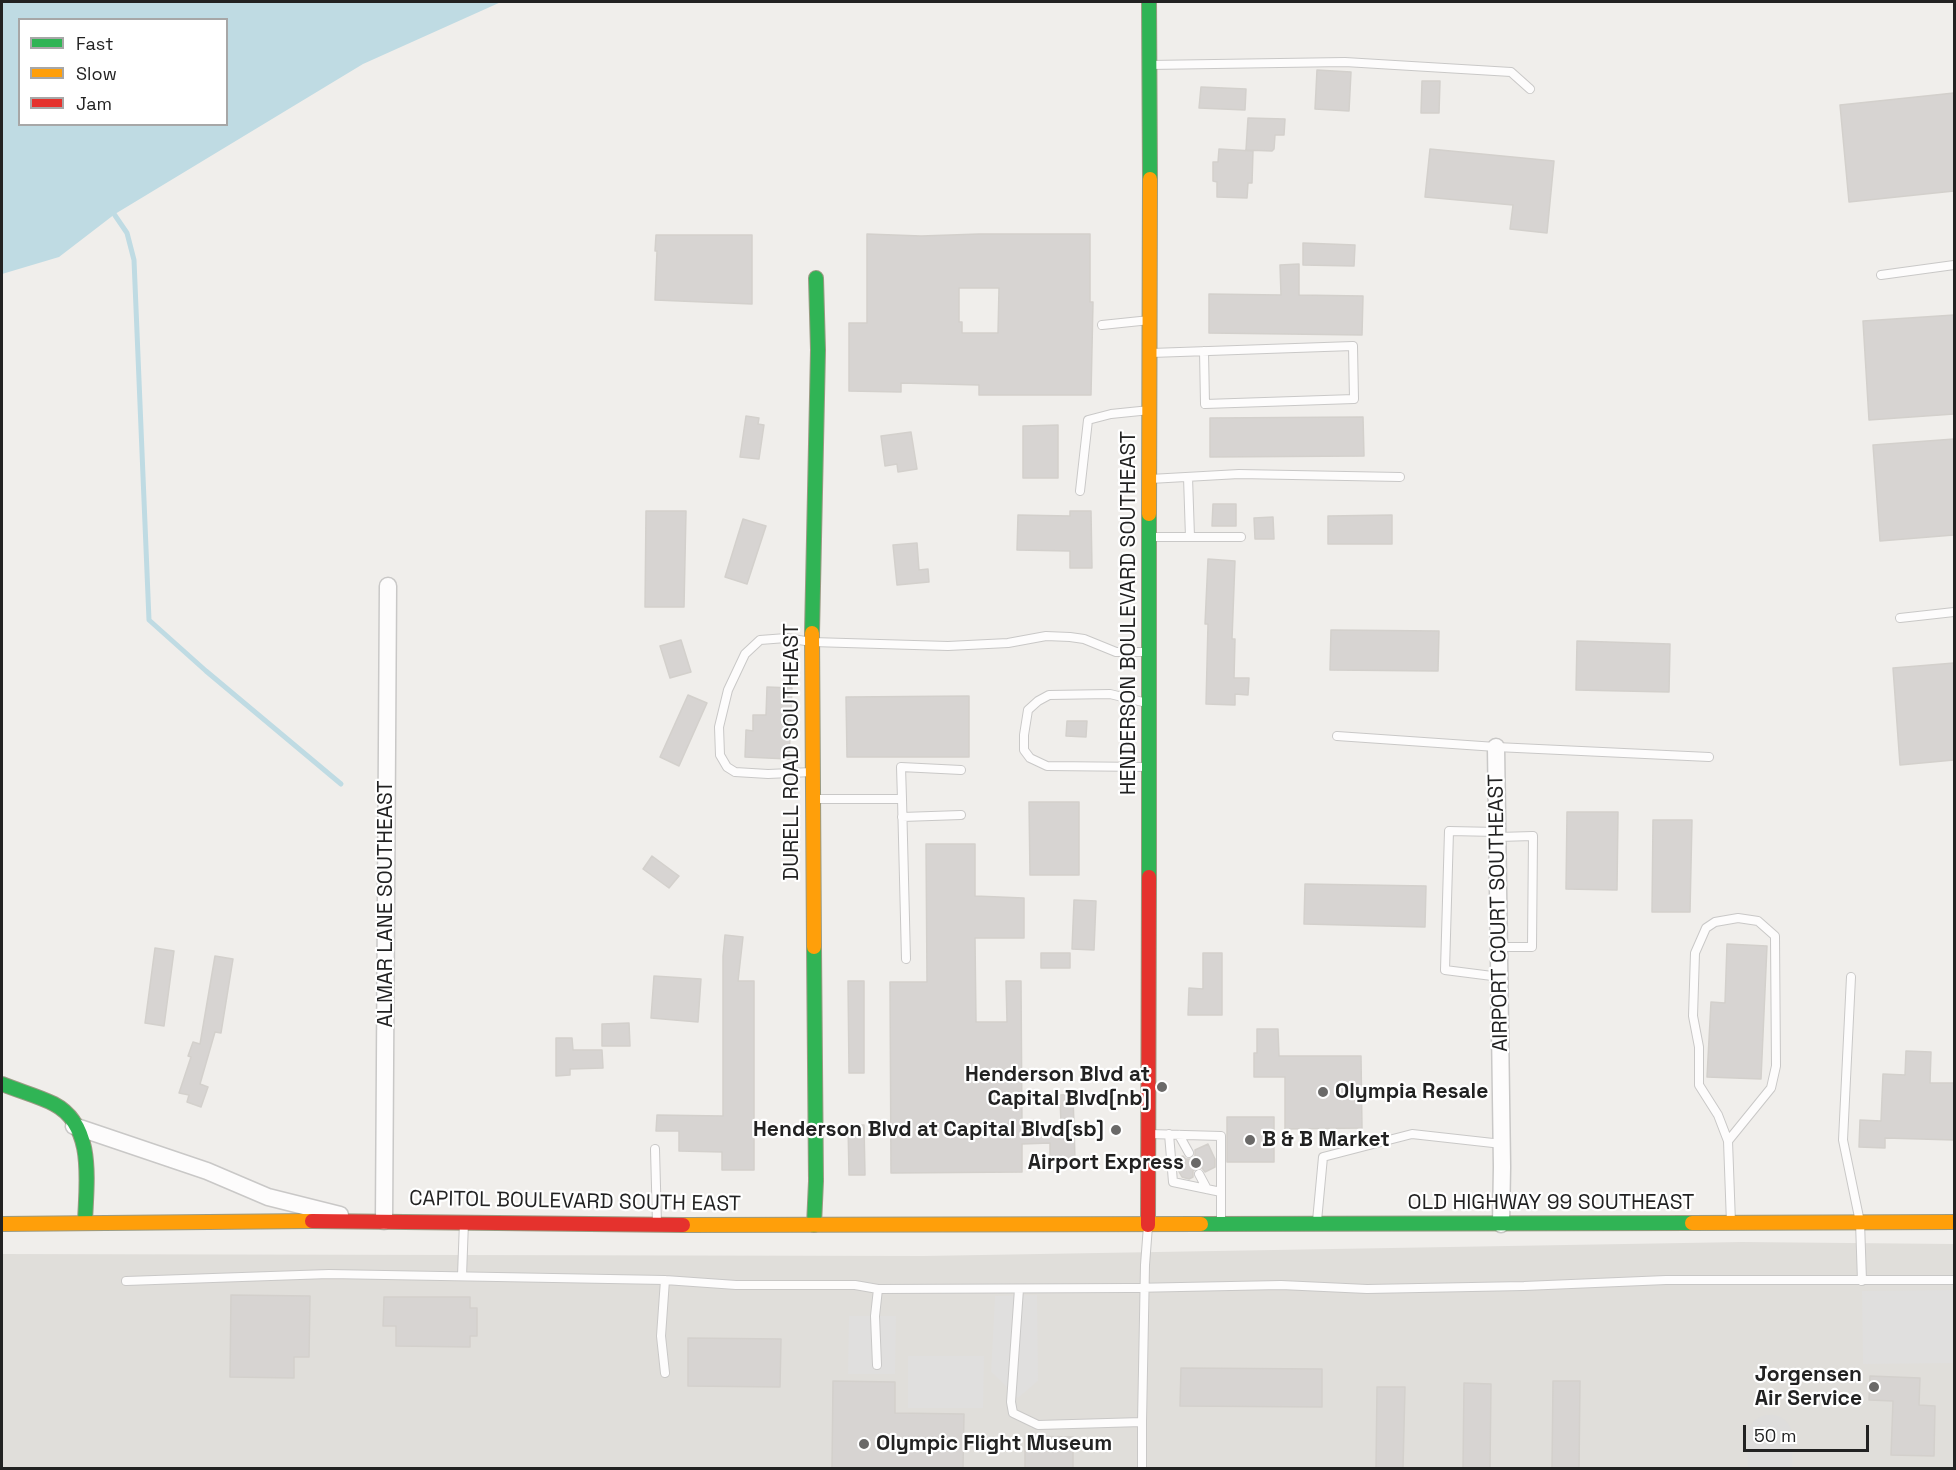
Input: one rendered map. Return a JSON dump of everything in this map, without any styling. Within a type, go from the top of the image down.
[{"type":"street","name":"HENDERSON BOULEVARD SOUTHEAST","points":[[1148,1225],[1149,2]]},
{"type":"street","name":"DURELL ROAD SOUTHEAST","points":[[814,1225],[816,1181],[812,642],[818,350],[816,278]]},
{"type":"street","name":"ALMAR LANE SOUTHEAST","points":[[384,1221],[388,586]]},
{"type":"street","name":"AIRPORT COURT SOUTHEAST","points":[[1496,747],[1500,947],[1501,1224]]},
{"type":"street","points":[[2,1084],[56,1106],[81,1134],[86,1160],[85,1223]]},
{"type":"street","points":[[74,1125],[207,1171],[268,1197],[361,1221]]},
{"type":"street","name":"CAPITOL BOULEVARD SOUTH EAST","points":[[2,1224],[384,1221],[1148,1225]]},
{"type":"street","name":"OLD HIGHWAY 99 SOUTHEAST","points":[[1148,1225],[1954,1222]]},
{"type":"lane","points":[[1149,65],[1345,62],[1511,72],[1530,89]]},
{"type":"lane","points":[[1881,274],[1954,265]]},
{"type":"lane","points":[[1102,325],[1150,320]]},
{"type":"lane","points":[[1150,353],[1204,351],[1353,346],[1354,399],[1205,404],[1204,351]]},
{"type":"lane","points":[[1080,491],[1088,420],[1111,414],[1150,410]]},
{"type":"lane","points":[[1150,479],[1239,474],[1400,477]]},
{"type":"lane","points":[[1188,477],[1191,537]]},
{"type":"lane","points":[[1150,537],[1241,537]]},
{"type":"lane","points":[[1900,618],[1954,612]]},
{"type":"lane","points":[[813,772],[768,774],[735,772],[726,767],[720,755],[719,727],[728,690],[745,654],[760,640],[786,638],[812,642],[948,646],[1008,643],[1046,636],[1084,639],[1116,652],[1149,652]]},
{"type":"lane","points":[[1148,703],[1110,694],[1049,695],[1028,710],[1024,750],[1030,758],[1047,766],[1149,767]]},
{"type":"lane","points":[[1337,736],[1496,747],[1709,757]]},
{"type":"lane","points":[[906,959],[901,767],[961,770]]},
{"type":"lane","points":[[813,800],[902,800]]},
{"type":"lane","points":[[902,817],[962,815]]},
{"type":"lane","points":[[1500,947],[1532,947],[1533,836],[1449,831],[1445,970],[1500,977]]},
{"type":"lane","points":[[1728,1141],[1771,1088],[1776,1066],[1775,936],[1758,921],[1738,918],[1715,922],[1706,928],[1695,953],[1693,1016],[1699,1047],[1700,1085],[1718,1115],[1728,1141],[1731,1223]]},
{"type":"lane","points":[[1851,977],[1843,1140],[1860,1222],[1862,1281]]},
{"type":"lane","points":[[1148,1134],[1221,1136],[1221,1225]]},
{"type":"lane","points":[[1169,1134],[1173,1182],[1221,1192]]},
{"type":"lane","points":[[1317,1224],[1323,1157],[1412,1134],[1502,1144]]},
{"type":"lane","points":[[1179,1135],[1189,1153]]},
{"type":"lane","points":[[655,1149],[657,1224]]},
{"type":"lane","points":[[1200,1174],[1207,1189]]},
{"type":"lane","points":[[462,1276],[464,1222]]},
{"type":"lane","points":[[1142,1468],[1148,1225]]},
{"type":"lane","points":[[126,1281],[329,1274],[665,1280],[736,1286],[855,1286],[878,1289],[1281,1285],[1367,1289],[1666,1280],[1954,1280]]},
{"type":"lane","points":[[665,1280],[661,1336],[665,1373]]},
{"type":"lane","points":[[1019,1288],[1011,1402],[1013,1413],[1038,1425],[1142,1422]]},
{"type":"lane","points":[[877,1365],[875,1316],[878,1289]]},
{"type":"shaded area","points":[[1742,1242],[1954,1244],[1954,1468],[2,1468],[2,1254],[923,1256]]},
{"type":"shaded area","points":[[1954,1290],[1954,1363],[1863,1364],[1862,1291]]},
{"type":"shaded area","points":[[1037,1295],[1038,1381],[1018,1398],[991,1372],[995,1296]]},
{"type":"shaded area","points":[[849,1316],[896,1316],[895,1374],[848,1374]]},
{"type":"shaded area","points":[[908,1356],[984,1356],[983,1408],[908,1408]]},
{"type":"water","points":[[2,2],[501,2],[363,64],[115,214],[59,257],[2,274]]},
{"type":"building","points":[[1317,70],[1351,72],[1349,111],[1315,109]]},
{"type":"building","points":[[1422,81],[1440,81],[1439,113],[1421,113]]},
{"type":"building","points":[[1201,87],[1246,89],[1245,110],[1199,108]]},
{"type":"building","points":[[1954,93],[1954,191],[1849,202],[1840,105]]},
{"type":"building","points":[[1248,118],[1285,119],[1284,135],[1275,135],[1272,151],[1246,150]]},
{"type":"building","points":[[1219,149],[1253,151],[1252,183],[1248,183],[1247,198],[1217,197],[1217,182],[1213,181],[1213,162],[1218,162]]},
{"type":"building","points":[[1430,149],[1554,161],[1547,233],[1510,229],[1513,205],[1425,197]]},
{"type":"building","points":[[867,234],[921,236],[1090,234],[1090,302],[1093,302],[1091,395],[979,395],[979,385],[901,383],[901,392],[849,391],[849,323],[867,323]],"holes":[[[959,288],[999,288],[998,333],[962,333],[962,322],[959,322]]]},
{"type":"building","points":[[656,235],[752,235],[752,304],[655,300]]},
{"type":"building","points":[[1303,243],[1355,245],[1354,266],[1303,265]]},
{"type":"building","points":[[1299,264],[1299,295],[1363,296],[1362,335],[1209,333],[1209,294],[1281,295],[1280,265]]},
{"type":"building","points":[[1954,315],[1954,414],[1869,420],[1863,321]]},
{"type":"building","points":[[746,416],[759,418],[758,424],[764,425],[759,459],[740,457]]},
{"type":"building","points":[[1363,417],[1364,456],[1210,457],[1210,418]]},
{"type":"building","points":[[1058,425],[1058,478],[1023,478],[1023,426]]},
{"type":"building","points":[[911,432],[917,469],[898,472],[897,464],[885,466],[881,436]]},
{"type":"building","points":[[1954,439],[1954,535],[1880,541],[1873,445]]},
{"type":"building","points":[[1213,504],[1236,504],[1236,526],[1212,526]]},
{"type":"building","points":[[646,511],[686,511],[684,607],[645,607]]},
{"type":"building","points":[[1070,511],[1091,511],[1092,568],[1070,568],[1070,551],[1017,550],[1018,515],[1070,516]]},
{"type":"building","points":[[1392,515],[1392,544],[1328,544],[1328,516]]},
{"type":"building","points":[[1273,517],[1274,539],[1255,539],[1254,518]]},
{"type":"building","points":[[743,519],[766,526],[747,584],[725,577]]},
{"type":"building","points":[[917,543],[919,570],[928,569],[929,582],[897,585],[893,545]]},
{"type":"building","points":[[1208,559],[1235,561],[1232,639],[1235,639],[1234,678],[1249,678],[1248,695],[1235,694],[1235,705],[1206,704],[1208,624],[1205,624]]},
{"type":"building","points":[[1331,630],[1439,631],[1438,671],[1330,670]]},
{"type":"building","points":[[681,640],[691,672],[670,678],[660,646]]},
{"type":"building","points":[[1577,641],[1670,644],[1669,692],[1576,690]]},
{"type":"building","points":[[1954,663],[1954,760],[1900,765],[1893,668]]},
{"type":"building","points":[[767,687],[792,688],[789,759],[745,757],[746,730],[753,731],[753,715],[766,715]]},
{"type":"building","points":[[688,695],[707,703],[679,766],[660,757]]},
{"type":"building","points":[[969,696],[969,757],[847,757],[846,697]]},
{"type":"building","points":[[1067,721],[1087,721],[1086,737],[1066,736]]},
{"type":"building","points":[[1029,802],[1079,802],[1079,875],[1030,875]]},
{"type":"building","points":[[1567,812],[1618,812],[1617,890],[1566,889]]},
{"type":"building","points":[[1653,820],[1692,820],[1690,912],[1652,912]]},
{"type":"building","points":[[926,844],[975,844],[975,896],[1024,898],[1024,938],[975,938],[976,1022],[1007,1022],[1006,981],[1021,981],[1022,1126],[1061,1125],[1060,1095],[1073,1094],[1075,1159],[1050,1160],[1050,1143],[1022,1144],[1022,1172],[891,1173],[890,982],[927,982]]},
{"type":"building","points":[[652,856],[679,876],[669,888],[643,869]]},
{"type":"building","points":[[1305,884],[1426,886],[1425,927],[1304,924]]},
{"type":"building","points":[[1074,900],[1096,901],[1094,950],[1072,949]]},
{"type":"building","points":[[725,935],[743,937],[738,981],[754,981],[754,1170],[722,1170],[722,1152],[679,1151],[679,1131],[656,1131],[657,1115],[723,1116]]},
{"type":"building","points":[[1727,944],[1767,946],[1761,1079],[1707,1077],[1711,1002],[1725,1003]]},
{"type":"building","points":[[155,948],[174,951],[164,1026],[145,1023]]},
{"type":"building","points":[[1041,953],[1070,953],[1070,968],[1041,968]]},
{"type":"building","points":[[1203,953],[1222,953],[1222,1015],[1188,1015],[1189,988],[1203,989]]},
{"type":"building","points":[[215,956],[233,959],[221,1033],[215,1032],[200,1084],[208,1087],[201,1107],[187,1102],[189,1095],[179,1093],[191,1057],[188,1056],[193,1042],[200,1044]]},
{"type":"building","points":[[654,976],[701,979],[698,1022],[651,1018]]},
{"type":"building","points":[[848,981],[864,981],[864,1073],[849,1073]]},
{"type":"building","points":[[629,1023],[630,1046],[602,1046],[602,1024]]},
{"type":"building","name":"Olympia Resale","points":[[1257,1029],[1278,1029],[1279,1056],[1361,1056],[1362,1128],[1285,1129],[1285,1077],[1254,1077]]},
{"type":"building","points":[[556,1038],[572,1038],[573,1050],[602,1050],[603,1068],[570,1069],[570,1075],[556,1076]]},
{"type":"building","points":[[1906,1051],[1931,1052],[1930,1083],[1954,1083],[1954,1140],[1885,1138],[1885,1148],[1859,1147],[1860,1120],[1881,1121],[1883,1074],[1905,1075]]},
{"type":"building","name":"B & B Market","points":[[1227,1117],[1274,1117],[1274,1162],[1227,1162]]},
{"type":"building","points":[[848,1125],[864,1125],[865,1175],[849,1175]]},
{"type":"building","name":"Airport Express","points":[[1208,1144],[1215,1159],[1215,1167],[1205,1172],[1202,1168],[1197,1168],[1193,1171],[1193,1177],[1189,1179],[1182,1177],[1178,1170],[1177,1158],[1183,1156],[1186,1159],[1192,1159],[1195,1156],[1195,1150]]},
{"type":"building","points":[[231,1295],[310,1296],[309,1357],[294,1357],[294,1378],[230,1377]]},
{"type":"building","points":[[384,1297],[470,1297],[470,1308],[477,1308],[477,1336],[470,1336],[470,1347],[396,1346],[396,1326],[383,1326]]},
{"type":"building","points":[[688,1338],[781,1339],[780,1387],[688,1386]]},
{"type":"building","points":[[1181,1368],[1322,1369],[1322,1407],[1180,1406]]},
{"type":"building","points":[[1870,1376],[1920,1378],[1919,1405],[1935,1406],[1934,1456],[1891,1455],[1893,1401],[1869,1400]]},
{"type":"building","points":[[833,1381],[895,1382],[895,1413],[964,1414],[963,1468],[832,1468]]},
{"type":"building","points":[[1553,1381],[1580,1381],[1579,1468],[1552,1468]]},
{"type":"building","points":[[1464,1383],[1491,1384],[1490,1468],[1463,1468]]},
{"type":"building","points":[[1377,1387],[1405,1387],[1403,1468],[1376,1468]]},
{"type":"building","points":[[1025,1436],[1073,1437],[1073,1468],[1025,1468]]},
{"type":"waterway","points":[[112,211],[127,233],[134,260],[149,620],[341,784]]},
{"type":"taxiway","points":[[1770,1437],[1770,1468]]},
{"type":"traffic: fast","points":[[1149,2],[1150,179]]},
{"type":"traffic: fast","points":[[812,633],[818,350],[816,278]]},
{"type":"traffic: fast","points":[[1149,514],[1149,877]]},
{"type":"traffic: fast","points":[[814,947],[816,1181],[814,1225]]},
{"type":"traffic: fast","points":[[2,1084],[54,1104],[67,1114],[77,1127],[83,1141],[86,1158],[85,1223]]},
{"type":"traffic: fast","points":[[1201,1224],[1692,1223]]},
{"type":"traffic: slow","points":[[1149,514],[1150,179]]},
{"type":"traffic: slow","points":[[812,633],[814,947]]},
{"type":"traffic: slow","points":[[2,1224],[312,1221]]},
{"type":"traffic: slow","points":[[1692,1223],[1954,1222]]},
{"type":"traffic: slow","points":[[683,1225],[1201,1224]]},
{"type":"traffic: jam","points":[[1148,1225],[1149,877]]},
{"type":"traffic: jam","points":[[312,1221],[683,1225]]},
{"type":"place","name":"Henderson Blvd at Capital Blvd[nb]","points":[[1162,1087]]},
{"type":"place","name":"Olympia Resale","points":[[1323,1092]]},
{"type":"place","name":"Henderson Blvd at Capital Blvd[sb]","points":[[1116,1130]]},
{"type":"place","name":"B & B Market","points":[[1250,1140]]},
{"type":"place","name":"Airport Express","points":[[1196,1163]]},
{"type":"place","name":"Jorgensen Air Service","points":[[1874,1387]]},
{"type":"place","name":"Olympic Flight Museum","points":[[864,1444]]}]
